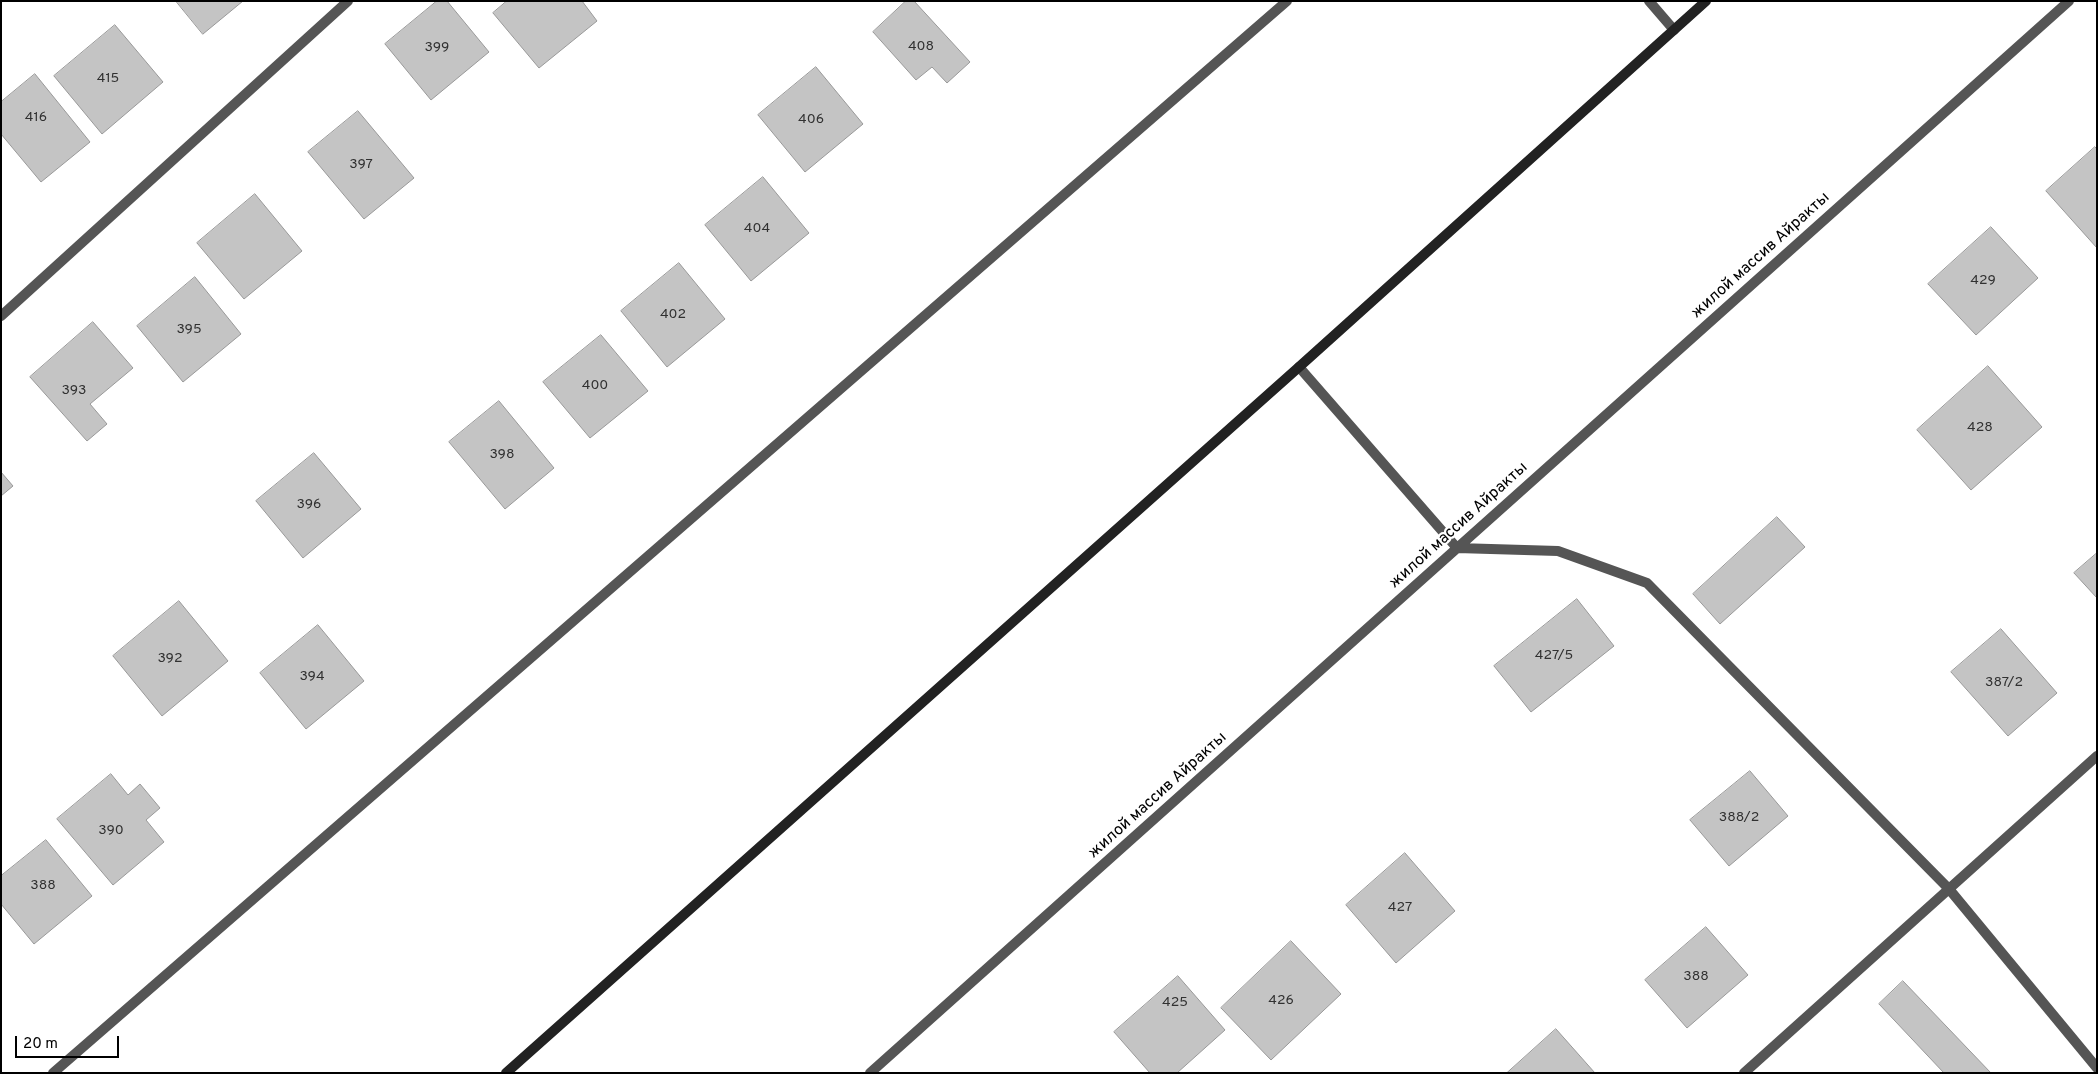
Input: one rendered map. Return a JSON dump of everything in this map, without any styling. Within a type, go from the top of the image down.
[{"type":"main road","points":[[506,1073],[1299,367],[1706,1]]},
{"type":"street","points":[[1,316],[348,1]]},
{"type":"street","points":[[53,1073],[1287,1]]},
{"type":"street","points":[[1648,1],[1674,30]]},
{"type":"street","name":"жилой массив Айракты","points":[[870,1073],[2069,1]]},
{"type":"street","points":[[1299,367],[1457,548],[1558,551],[1647,583],[1949,889],[2097,1068]]},
{"type":"street","points":[[1744,1073],[2097,756]]},
{"type":"building","points":[[176,1],[243,1],[203,34]]},
{"type":"building","points":[[437,1],[447,1],[489,52],[431,100],[385,44]]},
{"type":"building","points":[[507,1],[582,1],[597,21],[539,68],[493,13]]},
{"type":"building","points":[[906,1],[914,1],[970,62],[947,83],[932,67],[916,80],[873,32]]},
{"type":"building","points":[[115,25],[163,82],[102,134],[54,76]]},
{"type":"building","points":[[816,67],[863,124],[805,172],[758,115]]},
{"type":"building","points":[[35,74],[90,142],[41,182],[1,134],[1,102]]},
{"type":"building","points":[[358,111],[414,178],[364,219],[308,152]]},
{"type":"building","points":[[2095,147],[2097,149],[2097,248],[2046,191]]},
{"type":"building","points":[[763,177],[809,233],[751,281],[705,225]]},
{"type":"building","points":[[255,194],[302,251],[244,299],[197,243]]},
{"type":"building","points":[[1991,227],[2038,278],[1976,335],[1928,284]]},
{"type":"building","points":[[679,263],[725,319],[667,367],[621,311]]},
{"type":"building","points":[[195,277],[241,334],[183,382],[137,326]]},
{"type":"building","points":[[93,322],[133,368],[90,404],[107,424],[87,441],[30,377]]},
{"type":"building","points":[[601,335],[648,391],[590,438],[543,382]]},
{"type":"building","points":[[1988,366],[2042,427],[1971,490],[1917,430]]},
{"type":"building","points":[[499,401],[554,468],[505,509],[449,442]]},
{"type":"building","points":[[314,453],[361,509],[303,558],[256,501]]},
{"type":"building","points":[[1,472],[13,486],[1,496]]},
{"type":"building","points":[[1777,517],[1805,547],[1720,624],[1693,594]]},
{"type":"building","points":[[2097,553],[2097,598],[2074,573]]},
{"type":"building","points":[[1577,599],[1614,646],[1531,712],[1494,666]]},
{"type":"building","points":[[179,601],[228,661],[162,716],[113,656]]},
{"type":"building","points":[[318,625],[364,681],[306,729],[260,673]]},
{"type":"building","points":[[2001,629],[2057,693],[2008,736],[1951,672]]},
{"type":"building","points":[[1750,771],[1788,816],[1729,866],[1690,820]]},
{"type":"building","points":[[111,774],[128,795],[140,784],[160,808],[146,820],[164,842],[113,885],[57,819]]},
{"type":"building","points":[[46,840],[92,896],[34,944],[1,904],[1,876]]},
{"type":"building","points":[[1405,853],[1455,911],[1396,963],[1346,905]]},
{"type":"building","points":[[1706,927],[1748,975],[1687,1028],[1645,980]]},
{"type":"building","points":[[1291,941],[1341,994],[1271,1060],[1221,1008]]},
{"type":"building","points":[[1178,976],[1225,1030],[1177,1073],[1150,1073],[1114,1032]]},
{"type":"building","points":[[1903,981],[1991,1073],[1944,1073],[1879,1004]]},
{"type":"building","points":[[1556,1029],[1595,1073],[1507,1073]]}]
